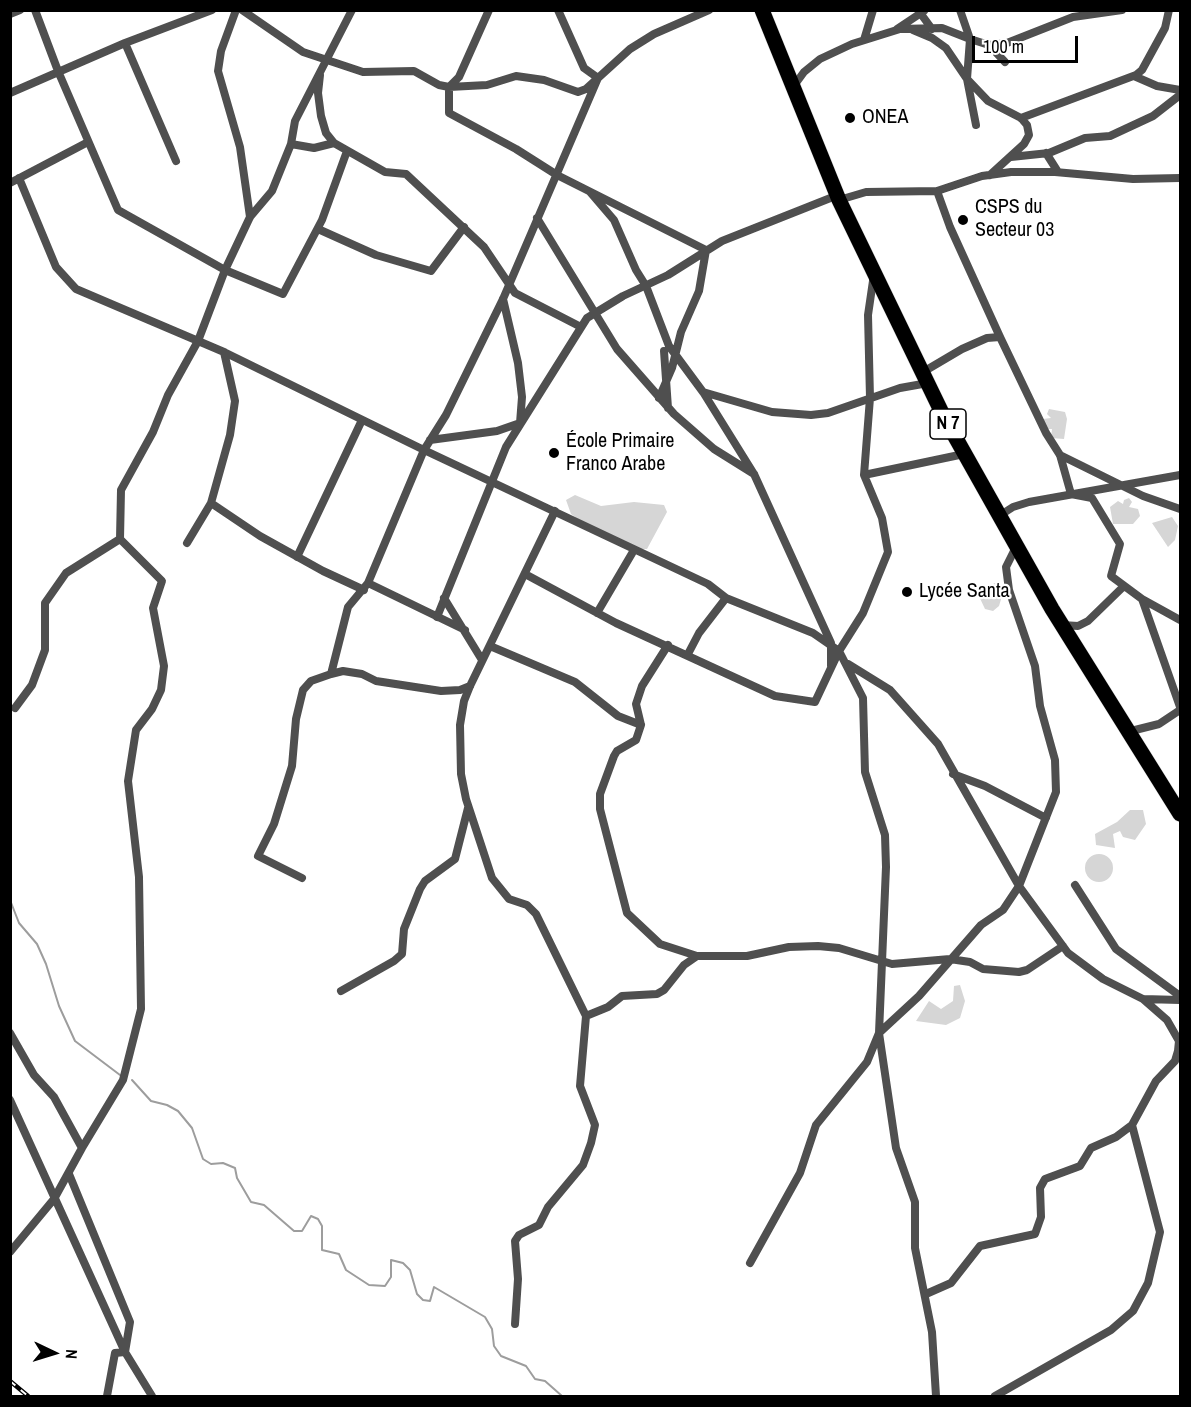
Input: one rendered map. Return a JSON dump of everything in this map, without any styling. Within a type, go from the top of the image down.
[{"type":"highway","name":"N 7","points":[[762,10],[838,197],[964,453],[1062,625],[1180,814]]},
{"type":"street","points":[[10,14],[20,10]]},
{"type":"street","points":[[35,10],[58,71],[118,210],[225,270],[283,294],[318,229],[347,151]]},
{"type":"street","points":[[10,93],[124,43],[212,10]]},
{"type":"street","points":[[236,10],[221,51],[218,71],[240,147],[250,216]]},
{"type":"street","points":[[242,10],[303,52],[323,62],[363,72],[414,71],[439,85],[449,87],[487,85],[516,76],[544,80],[578,92],[586,89],[630,49],[654,34],[709,10]]},
{"type":"street","points":[[10,1252],[54,1199],[123,1080],[141,1009],[139,877],[128,781],[136,730],[152,709],[161,690],[164,666],[153,608],[162,581],[120,539],[122,490],[153,432],[168,394],[198,341],[225,270],[250,216],[272,191],[291,144],[296,121],[323,62],[352,10]]},
{"type":"street","points":[[489,10],[459,77],[449,87],[449,113],[516,148],[557,175],[706,250]]},
{"type":"street","points":[[558,10],[584,68],[598,78]]},
{"type":"street","points":[[864,40],[873,10]]},
{"type":"street","points":[[960,10],[970,39],[967,79],[976,125]]},
{"type":"street","points":[[793,87],[804,72],[820,59],[864,40],[896,30],[942,28],[989,45],[1008,43],[1073,17],[1122,10]]},
{"type":"street","points":[[1021,118],[1134,76],[1142,70],[1154,49],[1165,28],[1169,10]]},
{"type":"street","points":[[896,30],[921,11],[967,79],[988,102],[1021,118],[1027,125],[1029,135],[1024,144],[990,175]]},
{"type":"street","points":[[910,29],[932,38],[946,48]]},
{"type":"street","points":[[124,43],[176,161]]},
{"type":"street","points":[[989,45],[1005,62]]},
{"type":"street","points":[[323,62],[318,93],[321,116],[326,134],[334,143],[385,172],[406,174],[484,247],[515,293],[581,327]]},
{"type":"street","points":[[1134,76],[1157,86],[1180,90]]},
{"type":"street","points":[[331,674],[348,607],[366,586],[424,450],[446,415],[503,299],[598,78]]},
{"type":"street","points":[[1011,157],[1046,153],[1085,138],[1110,136],[1153,116],[1180,95]]},
{"type":"street","points":[[10,183],[88,142]]},
{"type":"street","points":[[291,144],[314,148],[334,143]]},
{"type":"street","points":[[1046,153],[1058,172]]},
{"type":"street","points":[[437,617],[494,482],[506,447],[581,327],[596,311],[646,286],[722,241],[838,197],[866,192],[937,191],[990,175],[1058,172],[1133,179],[1180,178]]},
{"type":"street","points":[[19,178],[56,267],[76,289],[225,352],[424,450],[708,584],[726,598],[831,643]]},
{"type":"street","points":[[586,188],[614,220],[636,270],[646,286],[669,346],[703,392],[754,474],[831,643],[847,664],[863,698],[865,772],[885,835],[886,867],[880,961],[879,1033],[896,1148],[915,1203],[915,1248],[933,1332],[936,1396]]},
{"type":"street","points":[[937,191],[950,227],[1000,337],[1046,433],[1060,454],[1071,494]]},
{"type":"street","points":[[537,218],[596,311],[617,349],[668,408],[714,449],[754,474]]},
{"type":"street","points":[[318,229],[376,255],[431,271],[464,227]]},
{"type":"street","points":[[659,398],[675,356],[681,332],[699,291],[706,250]]},
{"type":"street","points":[[525,574],[597,613],[774,696],[815,702],[839,651],[862,613],[888,552],[882,518],[864,475],[870,398],[868,315],[874,271]]},
{"type":"street","points":[[503,299],[518,363],[522,397],[520,423]]},
{"type":"street","points":[[703,392],[772,412],[811,415],[828,413],[925,377],[962,349],[987,338],[1000,337]]},
{"type":"street","points":[[664,351],[668,408]]},
{"type":"street","points":[[187,543],[211,503],[230,435],[235,401],[225,352]]},
{"type":"street","points":[[297,557],[362,420]]},
{"type":"street","points":[[430,440],[497,431],[520,423]]},
{"type":"street","points":[[864,475],[964,453]]},
{"type":"street","points":[[1060,454],[1143,496],[1180,509]]},
{"type":"street","points":[[999,516],[1029,502],[1180,475]]},
{"type":"street","points":[[1071,494],[1092,498],[1110,524],[1120,544],[1111,576],[1142,599],[1180,620]]},
{"type":"street","points":[[211,503],[260,536],[297,557],[465,630]]},
{"type":"street","points":[[515,1324],[518,1279],[515,1241],[519,1235],[538,1226],[548,1207],[583,1165],[591,1143],[595,1125],[580,1086],[586,1016],[536,914],[527,905],[509,899],[492,878],[468,807],[461,774],[460,732],[464,701],[470,686],[555,512]]},
{"type":"street","points":[[15,708],[32,685],[45,650],[45,603],[66,573],[120,539]]},
{"type":"street","points":[[750,1263],[800,1173],[816,1125],[867,1062],[879,1033],[919,996],[981,925],[1003,909],[1019,886],[1056,792],[1055,759],[1040,705],[1035,666],[1009,590],[1006,567],[1016,547]]},
{"type":"street","points":[[597,613],[634,550]]},
{"type":"street","points":[[1062,625],[1078,626],[1088,621],[1124,586]]},
{"type":"street","points":[[444,598],[482,660]]},
{"type":"street","points":[[688,654],[699,633],[726,598]]},
{"type":"street","points":[[1127,732],[1159,724],[1180,708],[1142,599]]},
{"type":"street","points":[[831,643],[831,670]]},
{"type":"street","points":[[668,645],[639,695],[636,705],[641,725],[636,741],[617,751],[600,794],[600,809],[627,913],[660,944],[697,956],[747,956],[789,947],[818,946],[839,948],[892,964],[950,959],[970,962],[983,969],[1019,972],[1063,946]]},
{"type":"street","points":[[490,646],[575,682],[618,716],[641,725]]},
{"type":"street","points":[[847,664],[890,690],[938,744],[953,774],[1019,886],[1068,953],[1103,979],[1143,999],[1167,1020],[1179,1041],[1179,1051],[1175,1061],[1156,1081],[1132,1125],[1116,1137],[1091,1148],[1080,1166],[1045,1179],[1040,1188],[1041,1217],[1035,1234],[980,1246],[951,1283],[926,1294]]},
{"type":"street","points":[[302,878],[258,856],[274,824],[292,766],[296,719],[303,690],[311,681],[343,671],[362,674],[376,681],[441,691],[460,690],[470,686]]},
{"type":"street","points":[[953,774],[985,786],[1046,818]]},
{"type":"street","points":[[341,991],[394,961],[402,954],[404,929],[420,889],[425,881],[455,859],[468,807]]},
{"type":"street","points":[[1075,885],[1116,949],[1180,998]]},
{"type":"street","points":[[586,1016],[608,1007],[622,996],[657,994],[664,990],[684,965],[697,956]]},
{"type":"street","points":[[1143,999],[1180,998]]},
{"type":"street","points":[[10,1033],[34,1075],[54,1097],[82,1148]]},
{"type":"street","points":[[10,1100],[125,1352],[152,1396]]},
{"type":"street","points":[[995,1396],[1111,1330],[1133,1311],[1148,1283],[1160,1232],[1132,1125]]},
{"type":"street","points":[[69,1174],[130,1322],[125,1352]]},
{"type":"street","points":[[107,1396],[116,1353],[125,1352]]},
{"type":"shaded area","points":[[1049,409],[1065,412],[1067,419],[1064,439],[1051,438],[1052,429],[1046,429],[1043,419],[1051,418],[1047,414]]},
{"type":"shaded area","points":[[575,495],[601,506],[634,502],[664,505],[667,512],[647,549],[639,549],[584,523],[571,514],[566,500]]},
{"type":"shaded area","points":[[1129,498],[1132,502],[1129,507],[1138,509],[1140,516],[1133,524],[1113,524],[1110,507],[1118,501],[1123,504],[1124,500]]},
{"type":"shaded area","points":[[1172,517],[1178,526],[1175,540],[1168,547],[1152,523]]},
{"type":"shaded area","points":[[995,583],[998,589],[996,591],[1002,596],[999,606],[993,611],[985,609],[977,592]]},
{"type":"shaded area","points":[[1130,810],[1143,810],[1146,824],[1135,840],[1123,837],[1120,831],[1113,834],[1115,848],[1096,845],[1095,834],[1117,822]]},
{"type":"shaded area","points":[[1099,854],[1109,858],[1113,868],[1109,878],[1099,882],[1089,878],[1085,868],[1089,858]]},
{"type":"shaded area","points":[[960,985],[965,1001],[960,1018],[946,1025],[916,1021],[929,1001],[941,1009],[953,1001],[954,986]]},
{"type":"waterway","points":[[10,900],[19,923],[37,944],[59,1006],[75,1041],[120,1075]]},
{"type":"waterway","points":[[132,1080],[151,1101],[167,1105],[178,1111],[192,1128],[203,1159],[211,1164],[223,1163],[235,1168],[237,1178],[251,1202],[264,1205],[294,1231],[302,1231],[311,1216],[318,1219],[322,1226],[322,1250],[339,1254],[346,1270],[369,1285],[385,1286],[391,1277],[391,1260],[403,1263],[410,1270],[417,1294],[423,1300],[430,1301],[434,1287],[485,1317],[492,1329],[494,1346],[501,1356],[526,1366],[535,1379],[545,1381],[562,1396]]},
{"type":"railway","points":[[10,1381],[28,1396]]},
{"type":"place","name":"ONEA","points":[[850,118]]},
{"type":"place","name":"CSPS du Secteur 03","points":[[963,220]]},
{"type":"place","name":"École Primaire Franco Arabe","points":[[554,453]]},
{"type":"place","name":"Lycée Santa","points":[[907,592]]}]
